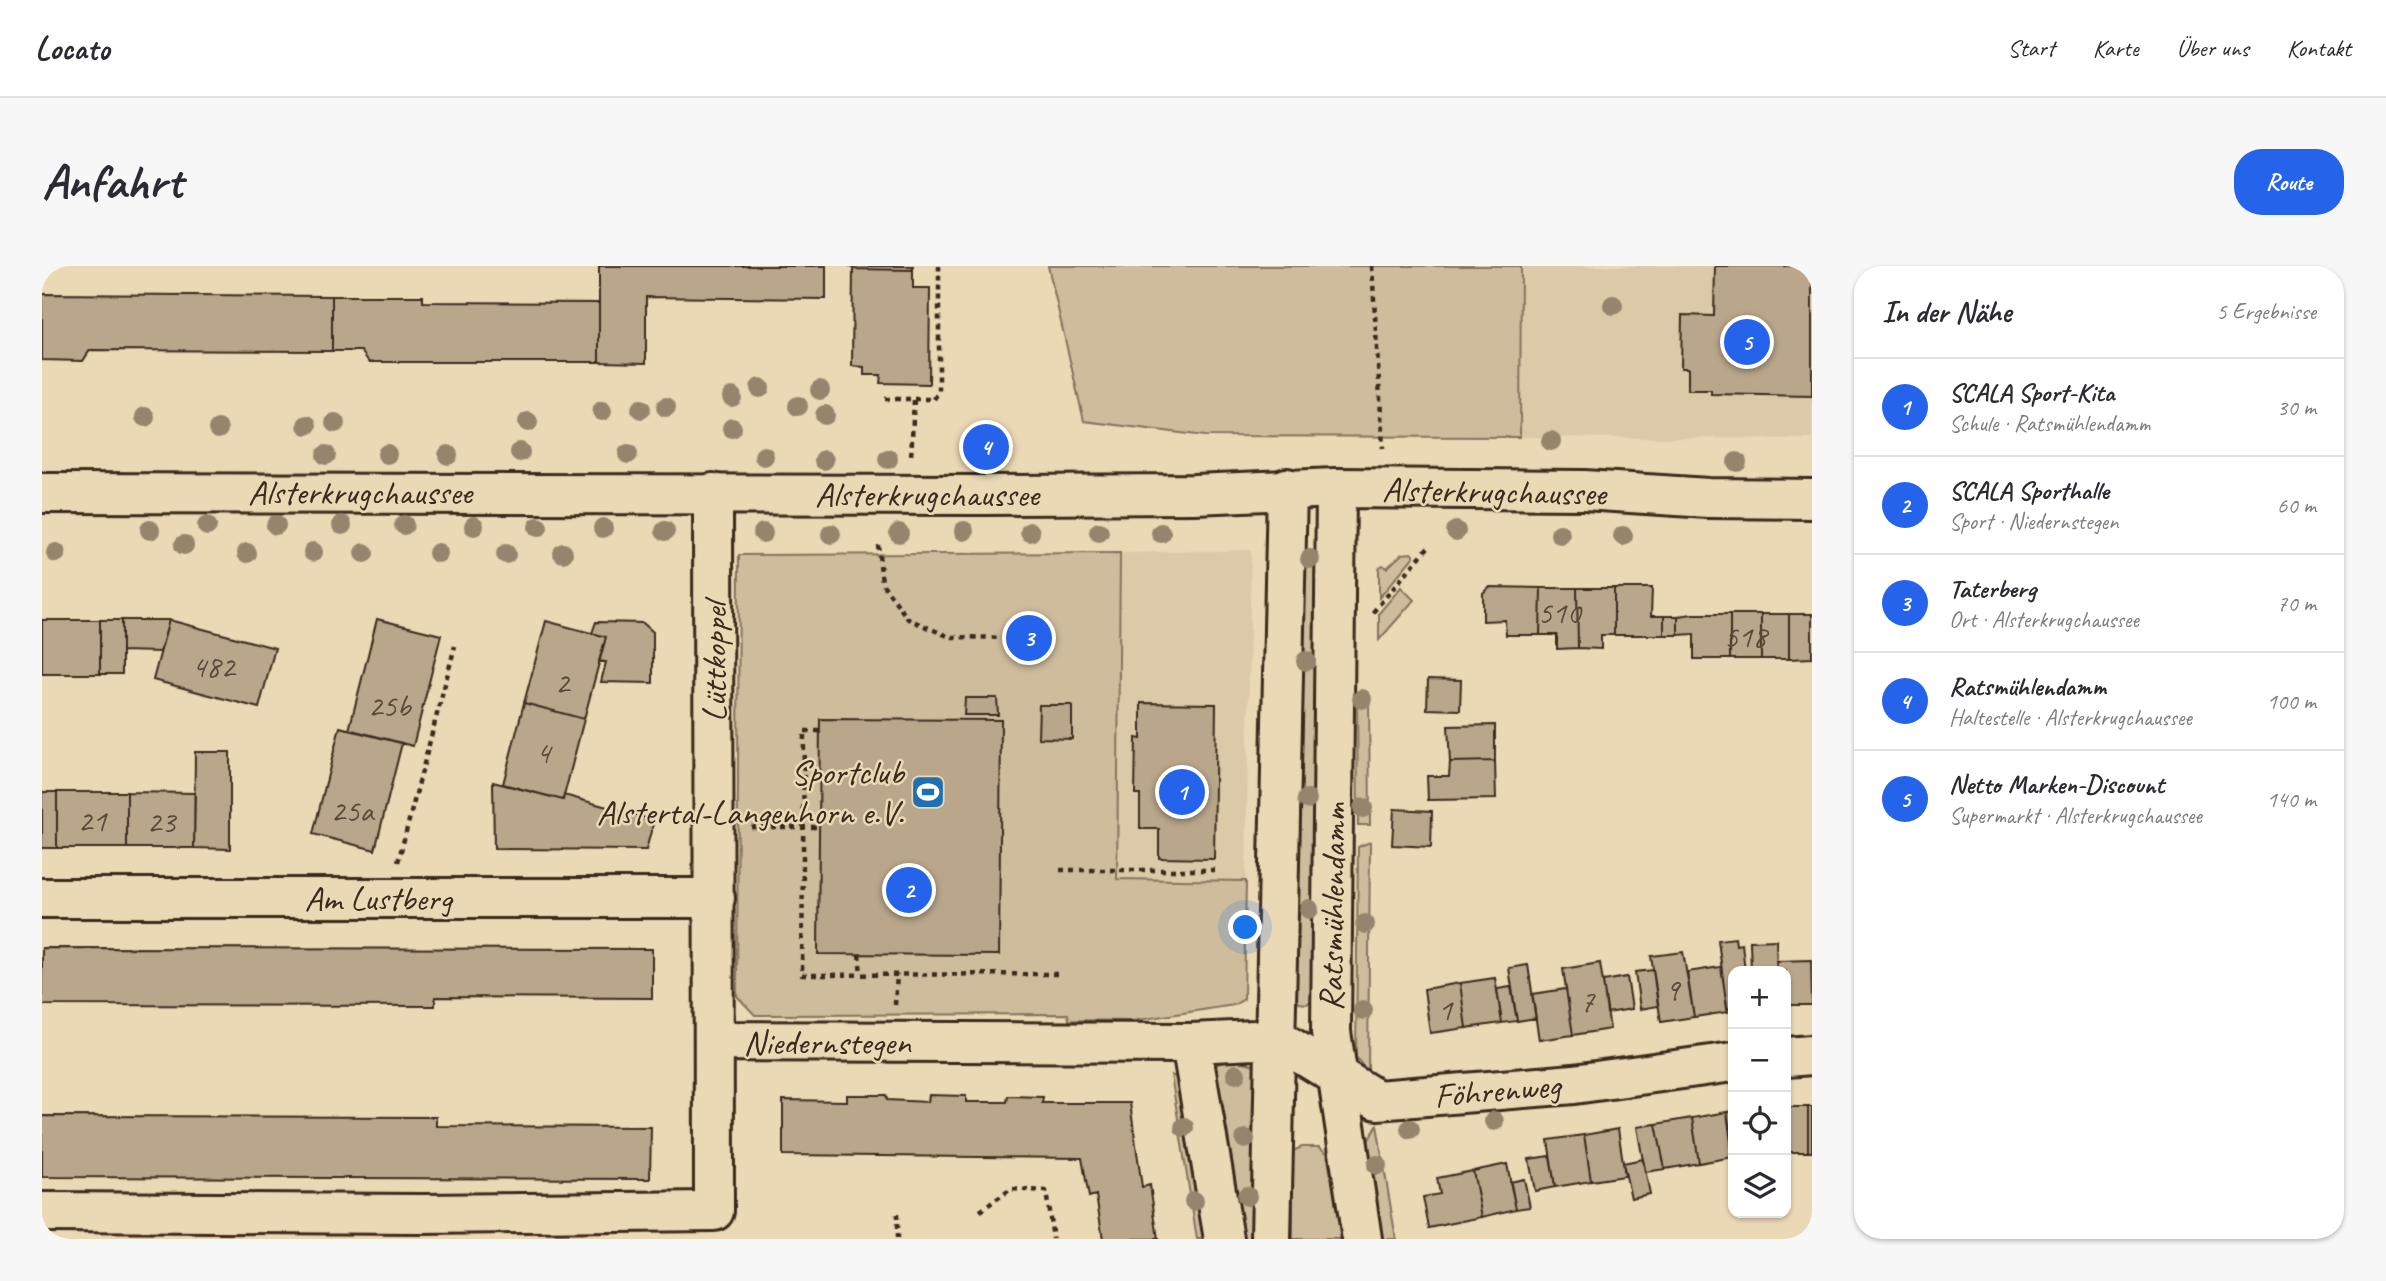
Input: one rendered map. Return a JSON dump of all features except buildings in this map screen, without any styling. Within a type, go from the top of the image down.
[{"type":"street","name":"Ratsmühlendamm","points":[[1271,1239],[1287,488]]},
{"type":"street","name":"Alsterkrugchaussee","points":[[42,493],[1194,494],[1336,488],[1584,490],[1708,498],[1812,499]]},
{"type":"street","name":"Ratsmühlendamm","points":[[1336,488],[1331,1032],[1335,1073],[1362,1239]]},
{"type":"street","name":"Lüttkoppel","points":[[713,493],[714,1041]]},
{"type":"street","name":"Am Lustberg","points":[[42,898],[715,898]]},
{"type":"street","name":"Niedernstegen","points":[[42,1212],[424,1227],[714,1211],[714,1041],[1191,1043],[1277,1039]]},
{"type":"street","name":"Föhrenweg","points":[[1277,1039],[1377,1100],[1574,1084],[1728,1063]]},
{"type":"street","points":[[1191,1043],[1224,1239]]},
{"type":"street","points":[[1791,1057],[1812,1055]]},
{"type":"path","points":[[885,399],[934,398],[940,391],[939,266]]},
{"type":"path","points":[[1372,266],[1383,447]]},
{"type":"path","points":[[908,494],[914,399]]},
{"type":"path","points":[[878,545],[882,583],[908,619],[950,637],[1019,638]]},
{"type":"path","points":[[1334,658],[1430,545]]},
{"type":"path","points":[[1027,627],[1036,630],[1039,637],[1038,643],[1030,648],[1023,646],[1019,638],[1027,627]]},
{"type":"path","points":[[389,898],[455,646]]},
{"type":"path","points":[[820,731],[804,731],[802,975],[1060,974]]},
{"type":"path","points":[[791,827],[820,827]]},
{"type":"path","points":[[1060,870],[1216,870]]},
{"type":"path","points":[[859,954],[861,974]]},
{"type":"path","points":[[980,1211],[1011,1189],[1046,1191],[1053,1239]]},
{"type":"path","points":[[897,1211],[897,1239]]},
{"type":"shaded area","points":[[1048,266],[1521,266],[1520,437],[1205,436],[1084,421]]},
{"type":"shaded area","points":[[1521,266],[1812,266],[1812,439],[1520,437]]},
{"type":"shaded area","points":[[1251,550],[1246,881],[1117,879],[1120,553]]},
{"type":"shaded area","name":"Sportclub Alstertal-Langenhorn e.V.","points":[[1120,553],[1117,879],[1246,881],[1244,999],[1234,1005],[1132,1021],[1069,1020],[1068,1014],[755,1015],[737,996],[739,555]]},
{"type":"shaded area","points":[[1299,553],[1318,554],[1312,1000],[1307,1004],[1299,1003],[1295,997]]},
{"type":"shaded area","points":[[1411,553],[1414,556],[1379,598],[1379,568],[1383,565],[1387,568],[1402,554]]},
{"type":"shaded area","points":[[1401,587],[1414,600],[1379,640],[1379,613]]},
{"type":"shaded area","points":[[1357,693],[1369,693],[1370,825],[1358,825]]},
{"type":"shaded area","points":[[1370,842],[1368,1073],[1356,1057],[1358,847]]},
{"type":"shaded area","points":[[1232,1058],[1254,1065],[1261,1076],[1259,1239],[1235,1239],[1211,1067]]},
{"type":"shaded area","points":[[1171,1075],[1178,1078],[1206,1239],[1197,1239]]},
{"type":"shaded area","points":[[1377,1125],[1396,1239],[1382,1239],[1366,1145]]},
{"type":"shaded area","points":[[1302,1147],[1319,1147],[1327,1153],[1342,1239],[1293,1239],[1293,1151]]},
{"type":"place","name":"Netto Marken-Discount","points":[[1747,342]]},
{"type":"place","name":"Ratsmühlendamm","points":[[986,447]]},
{"type":"place","name":"Taterberg","points":[[1029,638]]},
{"type":"place","name":"Sportclub Alstertal-Langenhorn e.V.","points":[[928,792]]},
{"type":"place","name":"SCALA Sport-Kita","points":[[1182,792]]},
{"type":"place","name":"SCALA Sporthalle","points":[[909,890]]}]
